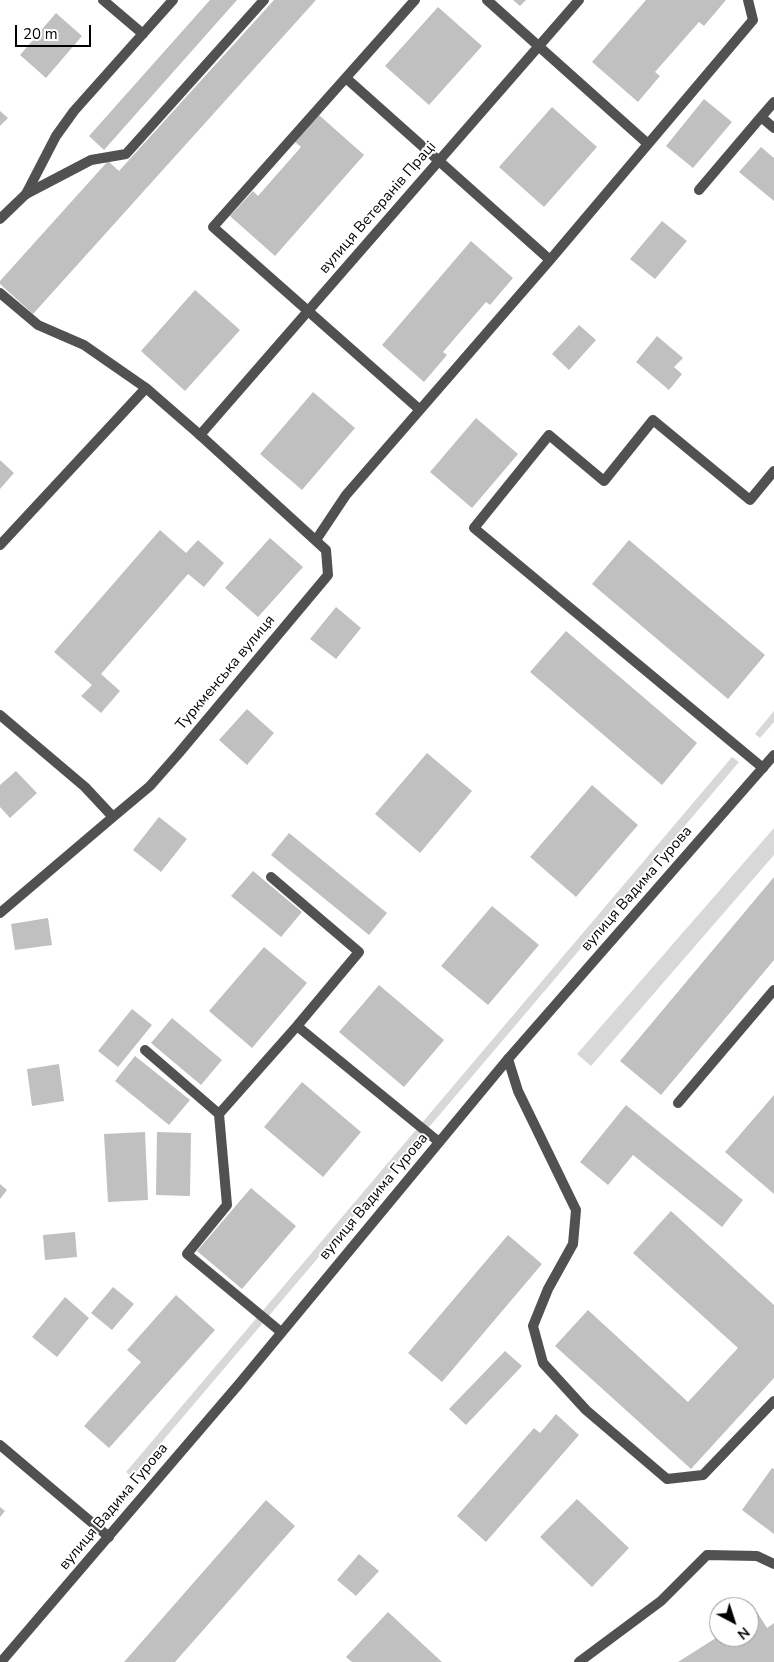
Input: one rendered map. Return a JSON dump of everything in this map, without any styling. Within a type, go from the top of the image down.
[{"type":"street","points":[[104,0],[143,34]]},
{"type":"street","points":[[26,194],[56,136],[74,111],[173,0]]},
{"type":"street","points":[[0,219],[26,194],[91,160],[126,154],[264,0]]},
{"type":"street","points":[[415,0],[212,227],[419,409]]},
{"type":"street","points":[[487,0],[648,144]]},
{"type":"street","name":"вулиця Ветеранів Праці","points":[[200,435],[579,0]]},
{"type":"street","points":[[316,540],[346,495],[550,260],[753,20],[748,0]]},
{"type":"street","points":[[346,78],[550,260]]},
{"type":"street","points":[[700,190],[774,102]]},
{"type":"street","points":[[761,117],[774,128]]},
{"type":"street","name":"Туркменська вулиця","points":[[0,293],[38,325],[84,345],[146,388],[326,550],[328,575],[150,786],[0,913]]},
{"type":"street","points":[[0,545],[146,388]]},
{"type":"street","points":[[763,768],[474,528],[549,435],[604,481],[653,420],[750,500],[774,471]]},
{"type":"street","points":[[0,715],[85,787],[114,817]]},
{"type":"street","name":"вулиця Вадима Гурова","points":[[1,1662],[109,1537],[508,1059],[774,756]]},
{"type":"street","points":[[219,1114],[359,952],[271,877]]},
{"type":"street","points":[[678,1103],[774,990]]},
{"type":"street","points":[[297,1026],[439,1142]]},
{"type":"street","points":[[144,1050],[219,1114],[227,1205],[187,1254],[281,1332]]},
{"type":"street","points":[[508,1059],[518,1091],[576,1210],[573,1244],[548,1289],[533,1326],[543,1363],[586,1410],[667,1479],[703,1475],[774,1401]]},
{"type":"street","points":[[0,1445],[109,1537]]},
{"type":"street","points":[[579,1662],[662,1601],[707,1554],[756,1556],[774,1564]]},
{"type":"shaded area","points":[[774,711],[774,722],[760,738],[755,734]]},
{"type":"shaded area","points":[[732,757],[739,762],[132,1477],[126,1472]]},
{"type":"shaded area","points":[[774,828],[774,855],[591,1066],[577,1054]]},
{"type":"building","points":[[210,0],[237,0],[104,150],[89,136]]},
{"type":"building","points":[[274,0],[316,0],[33,314],[0,284],[0,281],[108,161],[119,171]]},
{"type":"building","points":[[513,0],[526,0],[520,6]]},
{"type":"building","points":[[646,0],[726,0],[704,26],[699,22],[655,72],[660,76],[638,102],[592,62]]},
{"type":"building","points":[[438,7],[482,46],[429,105],[385,66]]},
{"type":"building","points":[[56,13],[82,36],[46,78],[20,55]]},
{"type":"building","points":[[704,99],[732,122],[693,168],[666,146]]},
{"type":"building","points":[[552,107],[597,147],[544,207],[499,167]]},
{"type":"building","points":[[0,111],[8,118],[0,126]]},
{"type":"building","points":[[319,115],[364,155],[275,256],[230,216],[253,191],[258,196],[301,147],[295,142]]},
{"type":"building","points":[[761,147],[774,158],[774,201],[739,172]]},
{"type":"building","points":[[662,221],[687,241],[655,279],[630,259]]},
{"type":"building","points":[[471,241],[513,278],[490,305],[486,302],[443,352],[447,355],[424,382],[382,345]]},
{"type":"building","points":[[195,290],[240,330],[185,391],[141,351]]},
{"type":"building","points":[[579,325],[596,340],[569,370],[552,354]]},
{"type":"building","points":[[657,336],[683,358],[674,367],[682,374],[669,390],[636,362]]},
{"type":"building","points":[[313,392],[355,428],[302,490],[260,454]]},
{"type":"building","points":[[476,418],[518,454],[472,508],[430,472]]},
{"type":"building","points":[[0,460],[14,473],[0,489]]},
{"type":"building","points":[[160,530],[186,553],[198,540],[224,563],[204,587],[188,574],[101,674],[120,691],[101,713],[81,696],[92,685],[54,652]]},
{"type":"building","points":[[270,538],[303,567],[258,617],[225,588]]},
{"type":"building","points":[[629,540],[765,655],[728,699],[592,584]]},
{"type":"building","points":[[336,607],[361,628],[336,659],[310,639]]},
{"type":"building","points":[[566,631],[697,743],[662,785],[530,672]]},
{"type":"building","points":[[247,709],[274,733],[247,765],[219,740]]},
{"type":"building","points":[[427,753],[472,791],[420,853],[375,814]]},
{"type":"building","points":[[16,771],[37,793],[10,818],[0,807],[0,785]]},
{"type":"building","points":[[592,785],[638,825],[576,897],[530,857]]},
{"type":"building","points":[[159,817],[187,839],[161,872],[133,850]]},
{"type":"building","points":[[289,833],[387,913],[369,935],[271,855]]},
{"type":"building","points":[[253,871],[302,912],[281,937],[231,896]]},
{"type":"building","points":[[774,877],[774,960],[661,1095],[620,1061]]},
{"type":"building","points":[[492,906],[539,945],[488,1005],[441,966]]},
{"type":"building","points":[[48,918],[52,945],[15,950],[11,924]]},
{"type":"building","points":[[264,947],[307,983],[252,1048],[209,1011]]},
{"type":"building","points":[[379,985],[444,1040],[404,1087],[339,1032]]},
{"type":"building","points":[[132,1009],[152,1025],[118,1067],[98,1051]]},
{"type":"building","points":[[172,1018],[222,1060],[201,1085],[151,1043]]},
{"type":"building","points":[[135,1056],[190,1100],[169,1125],[115,1081]]},
{"type":"building","points":[[59,1064],[64,1101],[32,1106],[27,1069]]},
{"type":"building","points":[[302,1082],[361,1132],[323,1177],[264,1127]]},
{"type":"building","points":[[774,1095],[774,1194],[725,1152]]},
{"type":"building","points":[[626,1105],[743,1200],[722,1227],[633,1155],[608,1185],[580,1162]]},
{"type":"building","points":[[145,1132],[148,1200],[108,1202],[104,1134]]},
{"type":"building","points":[[157,1132],[191,1133],[190,1196],[156,1195]]},
{"type":"building","points":[[0,1184],[7,1190],[0,1199]]},
{"type":"building","points":[[251,1188],[296,1226],[242,1289],[197,1251]]},
{"type":"building","points":[[671,1211],[774,1305],[774,1378],[691,1469],[555,1346],[588,1310],[688,1402],[738,1348],[633,1253]]},
{"type":"building","points":[[75,1232],[77,1257],[45,1260],[43,1235]]},
{"type":"building","points":[[508,1235],[542,1264],[442,1382],[408,1353]]},
{"type":"building","points":[[113,1287],[134,1304],[112,1330],[91,1313]]},
{"type":"building","points":[[176,1295],[215,1330],[109,1448],[84,1426],[141,1362],[127,1350]]},
{"type":"building","points":[[65,1297],[89,1318],[57,1357],[32,1337]]},
{"type":"building","points":[[505,1351],[522,1366],[466,1425],[449,1409]]},
{"type":"building","points":[[556,1414],[579,1435],[486,1542],[457,1516],[534,1428],[540,1433]]},
{"type":"building","points":[[772,1468],[774,1469],[774,1534],[742,1510]]},
{"type":"building","points":[[577,1499],[629,1548],[592,1587],[540,1537]]},
{"type":"building","points":[[266,1500],[295,1526],[175,1662],[124,1662]]},
{"type":"building","points":[[0,1507],[5,1511],[0,1517]]},
{"type":"building","points":[[359,1554],[379,1571],[356,1596],[337,1580]]},
{"type":"building","points":[[388,1612],[442,1662],[352,1662],[346,1657]]},
{"type":"building","points":[[759,1615],[767,1628],[774,1623],[774,1662],[678,1662],[709,1642],[709,1647],[759,1647]]}]
